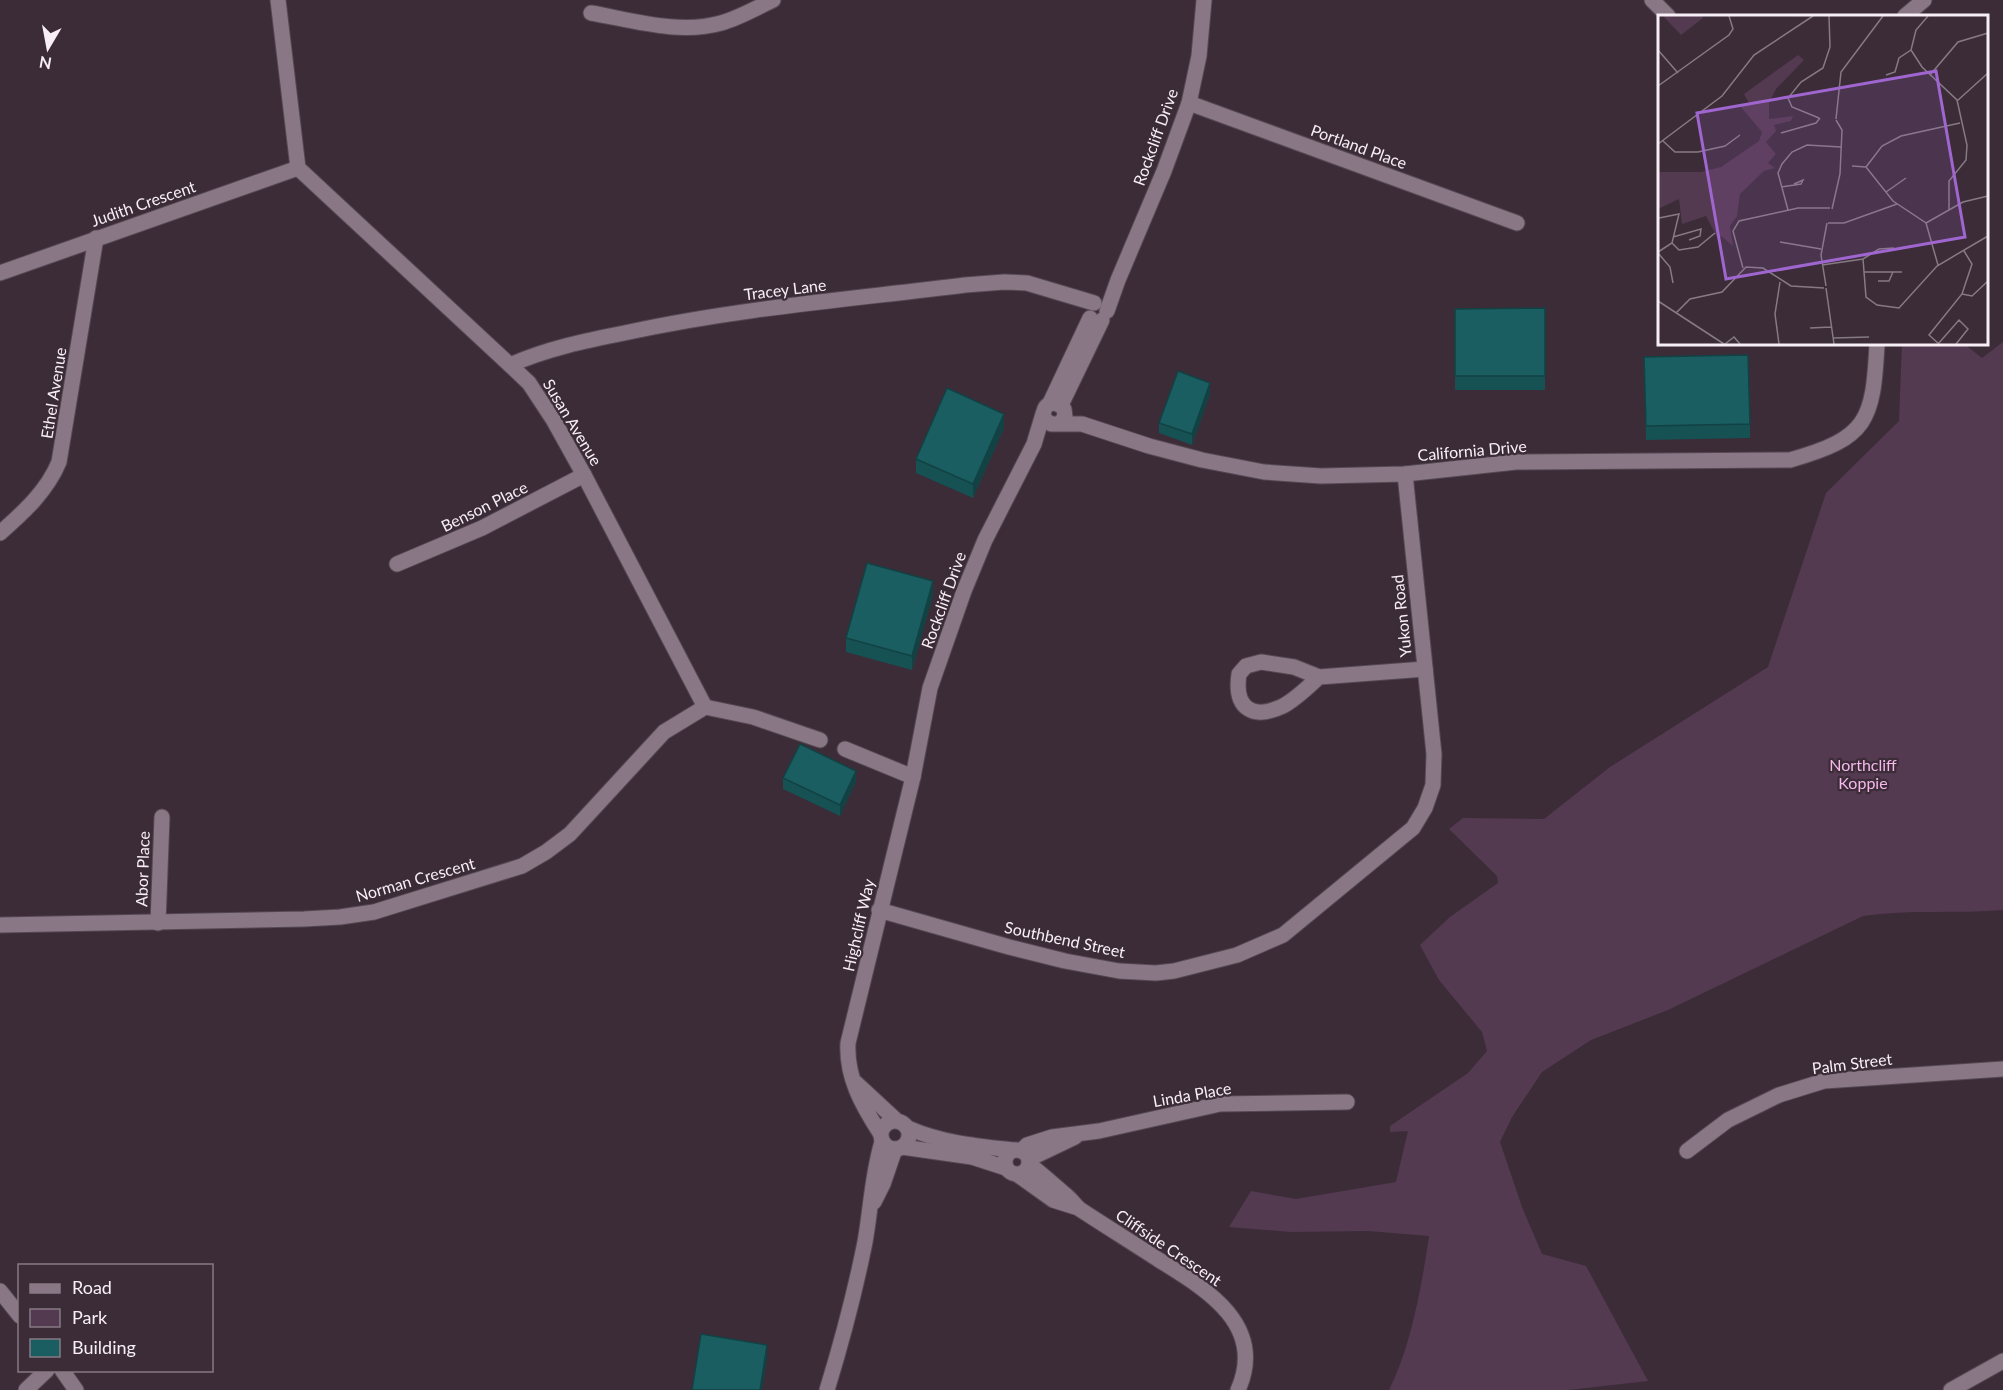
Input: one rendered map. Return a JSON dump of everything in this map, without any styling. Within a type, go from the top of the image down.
[{"type":"street","points":[[278,0],[298,168]]},
{"type":"street","points":[[591,13],[675,27],[699,27],[720,23],[773,0]]},
{"type":"street","name":"Rockcliff Drive","points":[[913,777],[930,688],[985,540],[1034,444],[1055,413],[1096,312],[1118,280],[1164,171],[1189,103],[1199,56],[1204,0]]},
{"type":"street","points":[[1652,0],[1667,15]]},
{"type":"street","points":[[1906,15],[1924,0]]},
{"type":"street","name":"Portland Place","points":[[1189,103],[1517,223]]},
{"type":"street","name":"Judith Crescent","points":[[0,273],[298,168]]},
{"type":"street","name":"Susan Avenue","points":[[298,168],[510,365],[538,396],[584,475],[705,707]]},
{"type":"street","name":"Ethel Avenue","points":[[0,533],[38,496],[52,478],[59,462],[96,238]]},
{"type":"street","name":"Tracey Lane","points":[[510,365],[545,351],[664,324],[850,299],[1004,282],[1028,283],[1068,296],[1096,312]]},
{"type":"street","name":"California Drive","points":[[1055,413],[1149,446],[1264,472],[1321,476],[1404,474],[1516,462],[1790,460],[1819,452],[1844,440],[1862,424],[1871,406],[1877,345]]},
{"type":"street","name":"Yukon Road","points":[[1404,474],[1434,754]]},
{"type":"street","name":"Benson Place","points":[[397,564],[482,528],[584,475]]},
{"type":"street","points":[[1320,677],[1285,705],[1271,710],[1260,712],[1248,709],[1241,702],[1238,694],[1239,674],[1246,666],[1261,662],[1294,667],[1320,677],[1425,669]]},
{"type":"street","points":[[705,707],[753,717],[820,740]]},
{"type":"street","name":"Norman Crescent","points":[[0,925],[340,917],[374,912],[522,866],[546,852],[570,834],[664,732],[705,707]]},
{"type":"street","points":[[845,749],[913,777]]},
{"type":"street","name":"Southbend Street","points":[[879,910],[1009,947],[1119,971],[1156,973],[1174,971],[1237,955],[1283,935],[1413,828],[1425,808],[1433,785],[1434,754]]},
{"type":"street","name":"Highcliff Way","points":[[890,1143],[856,1090],[849,1068],[848,1043],[913,777]]},
{"type":"street","name":"Abor Place","points":[[158,922],[162,817]]},
{"type":"street","name":"Palm Street","points":[[1687,1151],[1728,1120],[1779,1095],[1824,1081],[2003,1069]]},
{"type":"street","points":[[853,1081],[902,1124],[909,1135],[907,1142],[890,1143]]},
{"type":"street","name":"Linda Place","points":[[1020,1161],[1027,1145],[1052,1137],[1080,1134],[1220,1104],[1347,1102]]},
{"type":"street","points":[[890,1143],[883,1126],[889,1121],[943,1141],[972,1146],[1020,1161]]},
{"type":"street","points":[[827,1390],[858,1279],[871,1207],[874,1171],[890,1143]]},
{"type":"street","name":"Cliffside Crescent","points":[[890,1143],[1020,1161],[1053,1200],[1078,1208],[1191,1280],[1221,1303],[1235,1322],[1243,1341],[1246,1361],[1238,1390]]},
{"type":"street","points":[[0,1291],[18,1314]]},
{"type":"street","points":[[1951,1390],[2003,1361]]},
{"type":"street","points":[[27,1390],[46,1372]]},
{"type":"street","points":[[63,1372],[76,1390]]},
{"type":"green space","name":"Northcliff Koppie","points":[[2003,342],[2003,910],[1863,916],[1668,1010],[1591,1040],[1542,1072],[1512,1117],[1500,1142],[1522,1207],[1542,1254],[1586,1266],[1648,1381],[1568,1390],[1389,1390],[1404,1355],[1419,1294],[1429,1236],[1368,1231],[1291,1232],[1229,1227],[1251,1191],[1296,1199],[1396,1182],[1408,1131],[1390,1132],[1390,1126],[1468,1073],[1487,1051],[1482,1032],[1439,980],[1420,945],[1450,917],[1498,883],[1497,876],[1449,829],[1463,818],[1544,819],[1610,767],[1768,667],[1826,493],[1899,421],[1902,345],[1965,345],[1982,358]]},
{"type":"building","points":[[1545,308],[1545,376],[1455,376],[1455,309]]},
{"type":"building","points":[[1748,355],[1750,424],[1646,426],[1644,357]]},
{"type":"building","points":[[1178,371],[1210,383],[1192,434],[1159,423]]},
{"type":"building","points":[[947,388],[1004,414],[973,484],[916,459]]},
{"type":"building","points":[[867,563],[933,581],[912,656],[846,638]]},
{"type":"building","points":[[800,744],[856,771],[840,805],[783,778]]},
{"type":"building","points":[[701,1334],[767,1345],[760,1390],[692,1390]]}]
